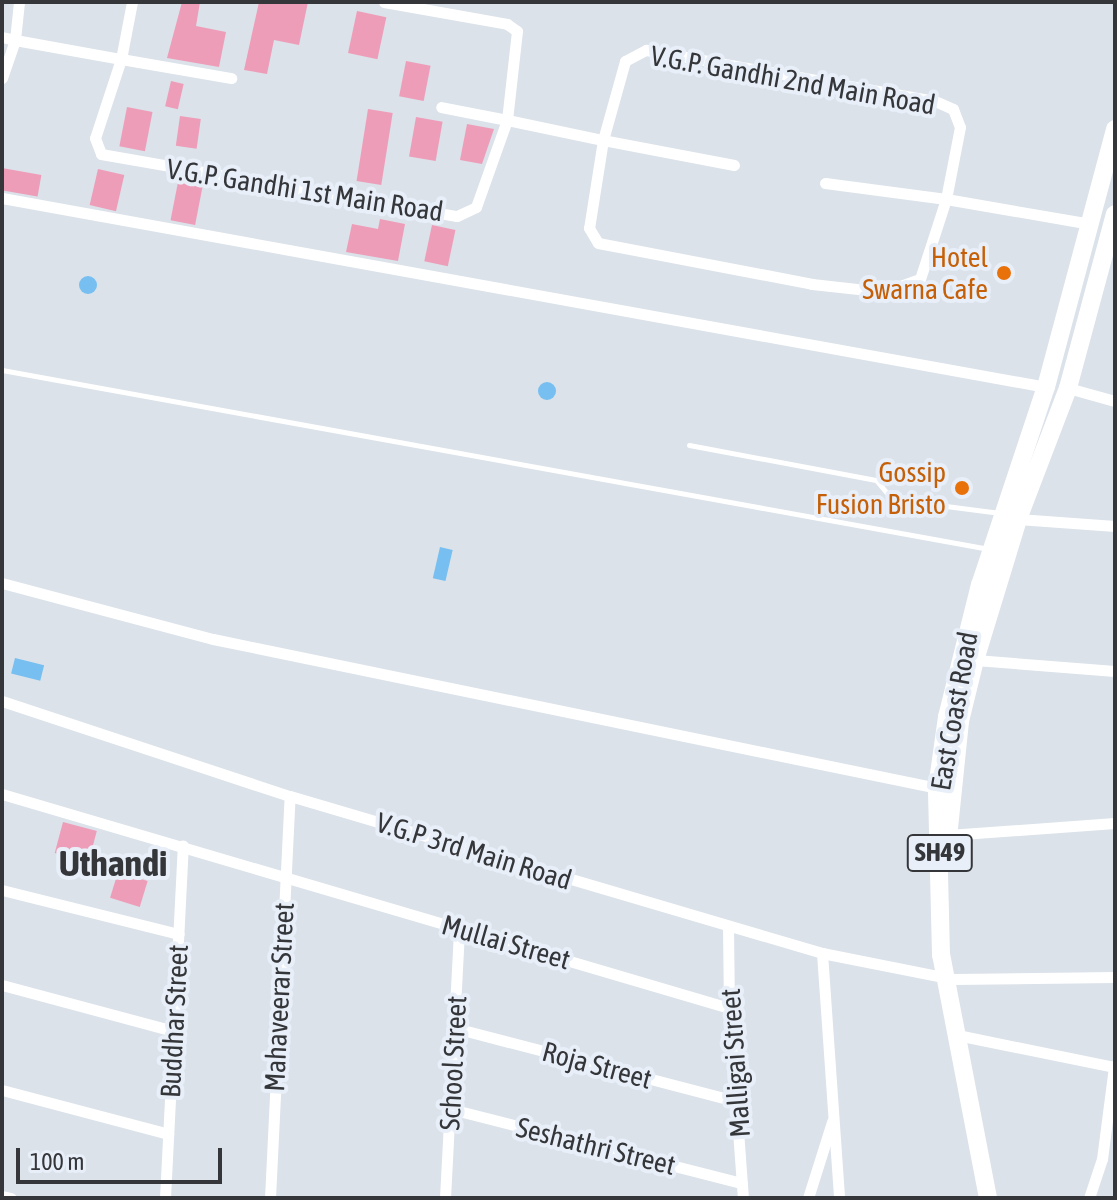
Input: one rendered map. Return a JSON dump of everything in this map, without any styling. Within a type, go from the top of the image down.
[{"type":"main road","points":[[1011,516],[1115,129]]},
{"type":"main road","points":[[1011,516],[1068,388],[1115,214]]},
{"type":"main road","name":"East Coast Road","points":[[988,1198],[948,978],[937,788],[947,717],[990,549],[1011,516]]},
{"type":"main road","name":"East Coast Road","points":[[997,1198],[948,978],[948,835],[960,721],[1011,516]]},
{"type":"street","points":[[2,78],[8,38],[19,2]]},
{"type":"street","points":[[121,59],[132,2]]},
{"type":"street","points":[[384,2],[514,27],[518,40],[507,120]]},
{"type":"street","points":[[8,38],[231,78]]},
{"type":"street","name":"V.G.P. Gandhi 2nd Main Road","points":[[603,140],[625,61],[646,50],[925,99],[953,109],[960,127],[946,199]]},
{"type":"street","name":"V.G.P. Gandhi 1st Main Road","points":[[121,59],[95,138],[101,154],[457,216],[476,207],[507,120]]},
{"type":"street","points":[[441,107],[734,165]]},
{"type":"street","points":[[603,140],[589,228],[598,243],[763,277],[884,292],[905,287],[920,279],[946,199]]},
{"type":"street","points":[[825,183],[946,199],[1091,224]]},
{"type":"street","points":[[2,198],[1046,387]]},
{"type":"street","points":[[1068,388],[1115,401]]},
{"type":"street","points":[[1011,516],[1115,526]]},
{"type":"street","points":[[2,583],[213,639],[937,788]]},
{"type":"street","points":[[975,660],[1115,671]]},
{"type":"street","name":"V.G.P 3rd Main Road","points":[[2,701],[290,796],[822,953],[948,978],[1115,977]]},
{"type":"street","name":"Mullai Street","points":[[2,794],[285,873],[729,1008]]},
{"type":"street","name":"Mahaveerar Street","points":[[270,1198],[290,796]]},
{"type":"street","points":[[948,835],[1115,823]]},
{"type":"street","name":"Buddhar Street","points":[[165,1198],[183,845]]},
{"type":"street","points":[[2,890],[179,934]]},
{"type":"street","name":"Malligai Street","points":[[728,927],[729,1008],[739,1102],[743,1198]]},
{"type":"street","name":"School Street","points":[[445,1198],[459,928]]},
{"type":"street","points":[[822,953],[839,1198]]},
{"type":"street","points":[[2,985],[174,1031]]},
{"type":"street","name":"Roja Street","points":[[455,1028],[739,1102]]},
{"type":"street","points":[[962,1036],[1114,1066],[1110,1142],[1089,1198]]},
{"type":"street","points":[[2,1090],[168,1134]]},
{"type":"street","name":"Seshathri Street","points":[[451,1109],[742,1183]]},
{"type":"street","points":[[808,1198],[834,1116]]},
{"type":"street","points":[[2,1196],[11,1198]]},
{"type":"lane","points":[[2,370],[990,549]]},
{"type":"lane","points":[[689,445],[876,480],[892,499],[1011,516]]},
{"type":"water","points":[[84,276],[92,276],[97,285],[95,292],[84,294],[79,289],[79,281]]},
{"type":"water","points":[[547,382],[556,391],[547,400],[538,391]]},
{"type":"water","points":[[440,547],[453,550],[445,581],[433,578]]},
{"type":"water","points":[[15,658],[44,665],[40,681],[11,674]]},
{"type":"building","points":[[182,2],[200,2],[196,26],[226,32],[219,67],[167,58]]},
{"type":"building","points":[[259,2],[308,2],[299,45],[274,40],[267,74],[244,70]]},
{"type":"building","points":[[357,11],[386,17],[377,59],[348,53]]},
{"type":"building","points":[[406,61],[431,66],[424,101],[399,96]]},
{"type":"building","points":[[171,81],[184,84],[178,109],[165,106]]},
{"type":"building","points":[[127,107],[153,112],[145,151],[119,146]]},
{"type":"building","points":[[368,109],[393,113],[381,185],[357,181]]},
{"type":"building","points":[[180,116],[201,119],[197,149],[176,146]]},
{"type":"building","points":[[416,117],[443,122],[436,161],[409,156]]},
{"type":"building","points":[[467,124],[494,129],[482,164],[460,160]]},
{"type":"building","points":[[2,168],[41,175],[38,197],[2,190]]},
{"type":"building","points":[[98,169],[124,175],[116,211],[90,205]]},
{"type":"building","points":[[178,182],[203,187],[195,225],[171,220]]},
{"type":"building","points":[[380,219],[405,224],[398,261],[346,252],[352,224],[378,229]]},
{"type":"building","points":[[432,225],[455,230],[448,266],[424,261]]},
{"type":"building","points":[[63,822],[97,831],[89,862],[55,853]]},
{"type":"building","points":[[118,872],[148,881],[140,907],[110,898]]},
{"type":"place","name":"Hotel Swarna Cafe","points":[[1004,273]]},
{"type":"place","name":"Gossip Fusion Bristo","points":[[962,488]]},
{"type":"district","name":"Uthandi","points":[[113,864]]}]
